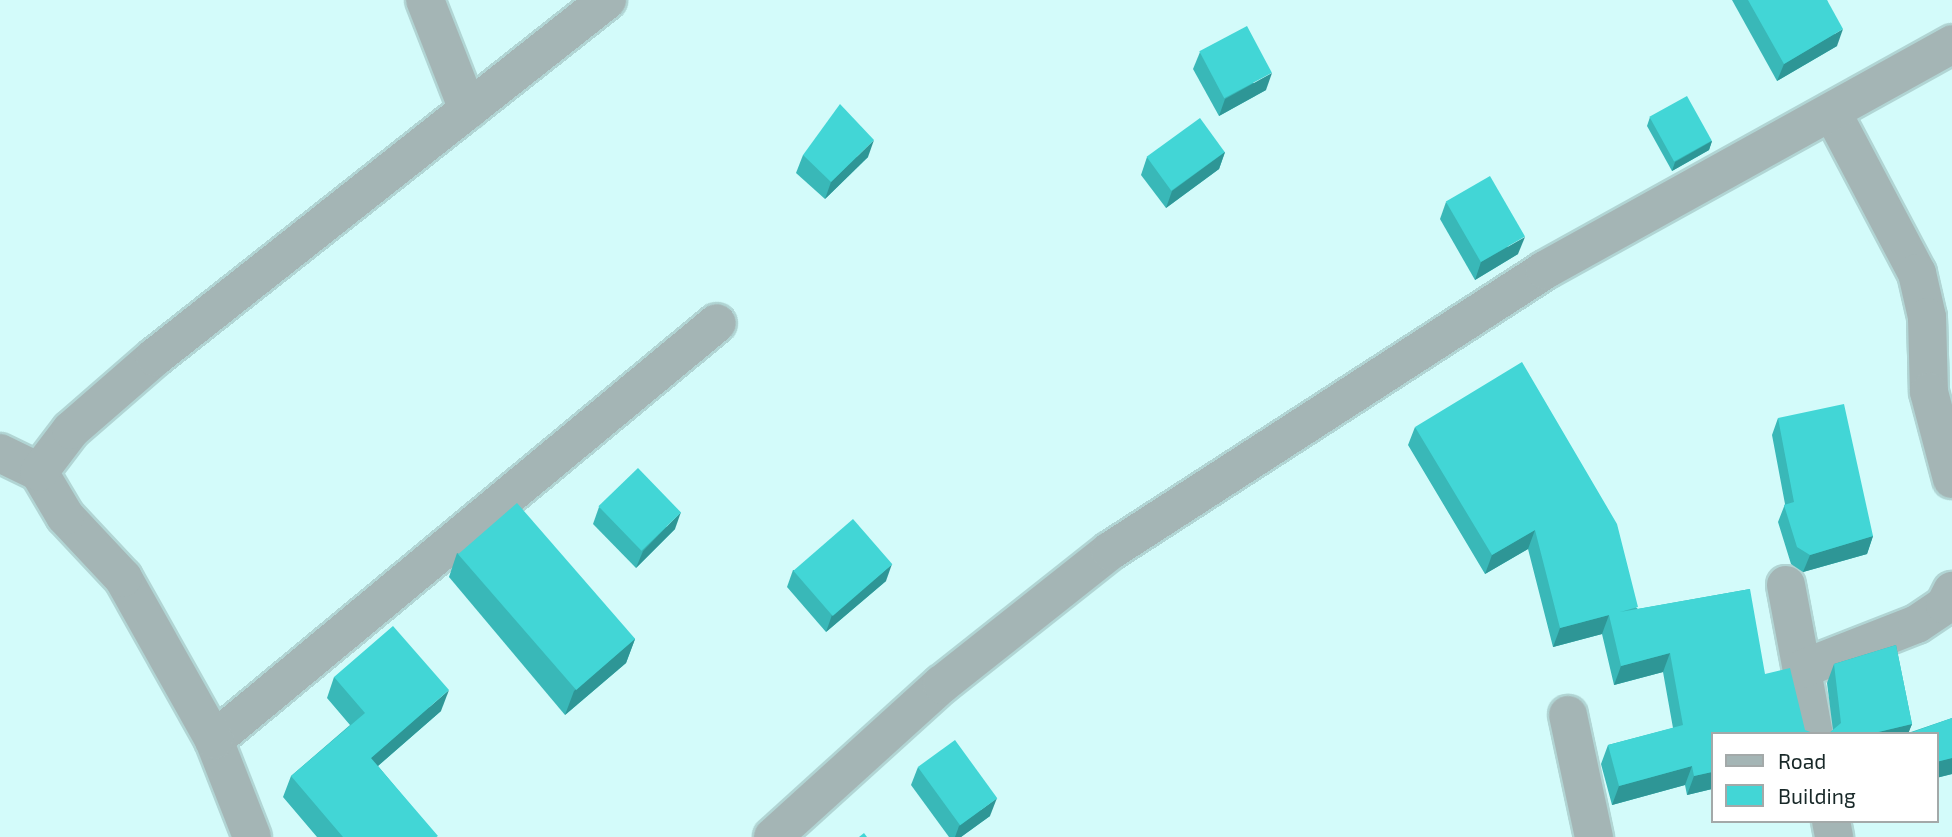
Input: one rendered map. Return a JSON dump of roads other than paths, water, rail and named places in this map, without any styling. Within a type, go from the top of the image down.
[{"type":"street","points":[[425,0],[468,110]]},
{"type":"street","points":[[38,472],[71,430],[155,357],[607,0]]},
{"type":"street","points":[[773,837],[942,684],[1110,551],[1545,270],[1833,114],[1952,44]]},
{"type":"street","points":[[1833,114],[1917,273],[1927,317],[1929,392],[1952,479]]},
{"type":"street","points":[[214,740],[717,323]]},
{"type":"street","points":[[0,453],[38,472],[65,516],[123,578],[214,740],[252,837]]},
{"type":"street","points":[[1787,585],[1814,732]]},
{"type":"street","points":[[1802,669],[1917,624],[1945,605],[1952,591]]},
{"type":"street","points":[[1569,715],[1594,837]]}]
